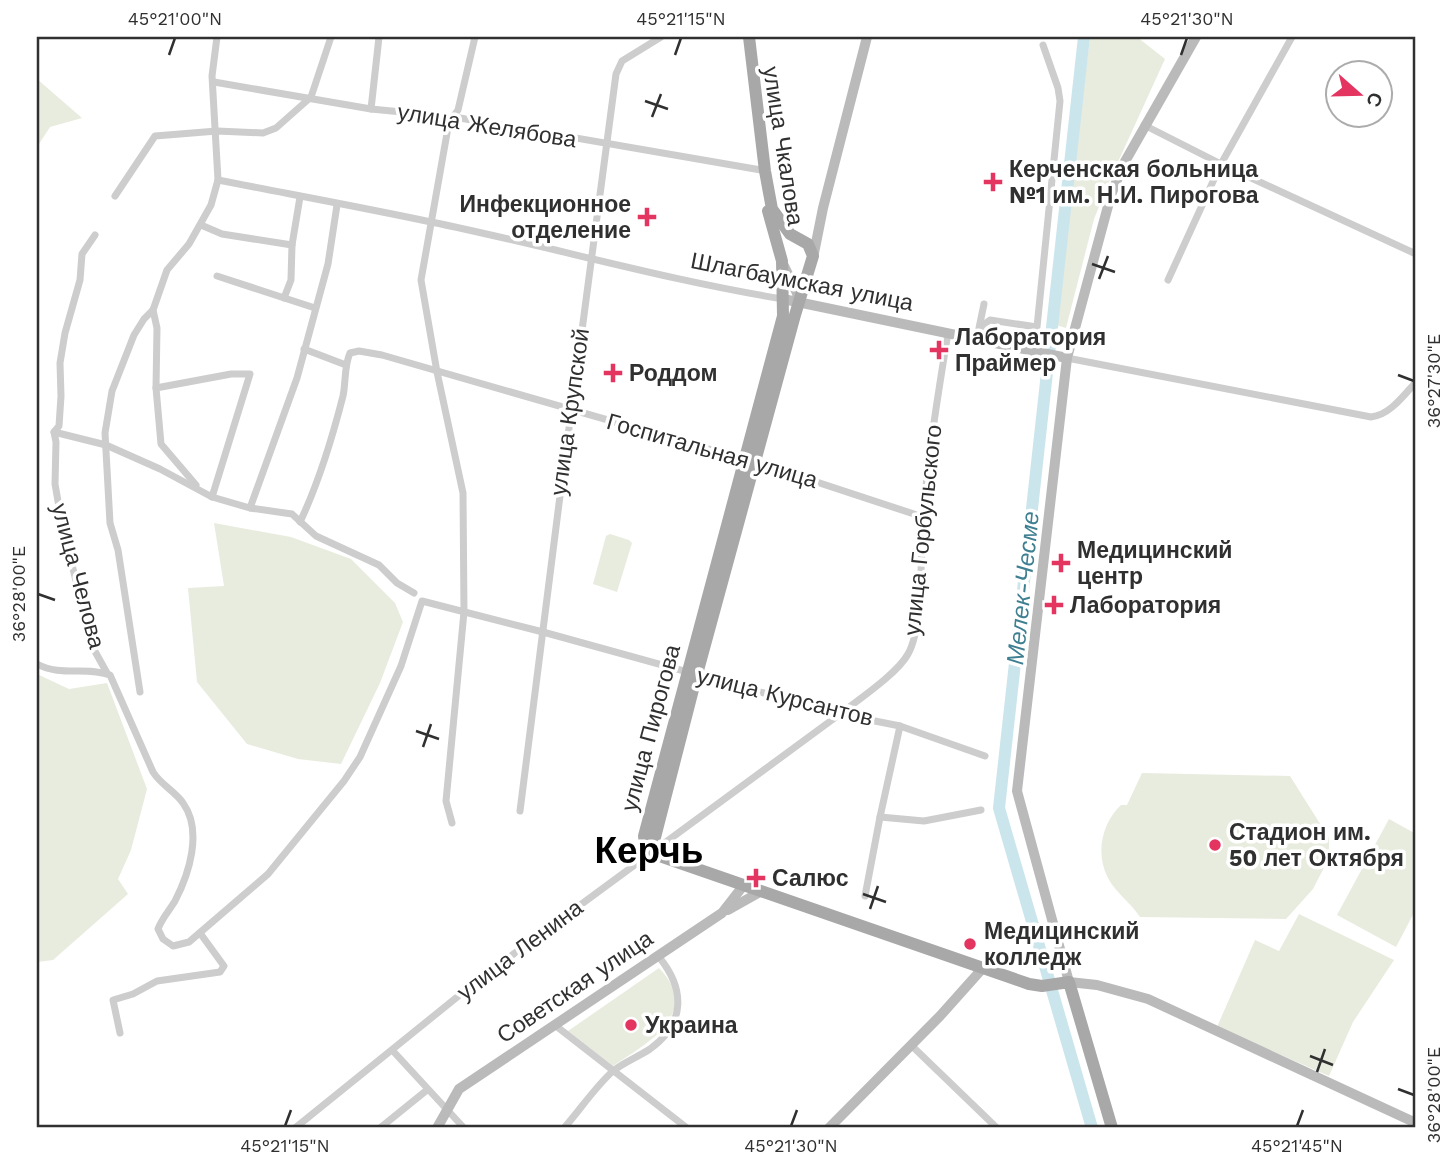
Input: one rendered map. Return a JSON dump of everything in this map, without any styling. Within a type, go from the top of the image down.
[{"type":"main road","name":"улица Чкалова","points":[[747,37],[763,171],[782,260]]},
{"type":"main road","points":[[782,260],[786,267],[795,271],[803,271],[812,261],[822,208],[867,37]]},
{"type":"main road","points":[[1112,1128],[1063,982],[1017,791],[1063,357],[1111,195],[1123,164],[1196,37]]},
{"type":"main road","points":[[798,302],[797,293],[782,260],[784,246],[813,232],[822,208]]},
{"type":"main road","name":"улица Чкалова","points":[[770,209],[781,223],[811,248],[812,261]]},
{"type":"main road","name":"улица Пирогова","points":[[751,461],[783,316],[782,260]]},
{"type":"main road","name":"улица Пирогова","points":[[651,853],[645,844],[644,836],[751,461],[812,261]]},
{"type":"main road","name":"Шлагбаумская улица","points":[[783,299],[1063,357]]},
{"type":"main road","points":[[651,853],[982,969],[1042,986],[1063,982],[1097,985],[1138,995],[1416,1123],[1414,1128]]},
{"type":"main road","points":[[722,913],[727,897],[723,878]]},
{"type":"main road","name":"Советская улица","points":[[437,1128],[459,1089],[722,913],[743,886]]},
{"type":"main road","points":[[722,913],[760,892]]},
{"type":"main road","points":[[829,1128],[912,1046],[982,969]]},
{"type":"street","points":[[140,692],[118,550],[110,523],[105,433],[112,391],[135,335],[153,310],[167,270],[189,244],[211,205],[218,180],[214,82],[217,37]]},
{"type":"street","points":[[116,196],[155,136],[217,131],[263,133],[275,128],[311,97],[331,37]]},
{"type":"street","points":[[371,109],[379,37]]},
{"type":"street","points":[[452,822],[446,801],[464,612],[463,493],[437,372],[421,280],[449,122],[458,110],[475,37]]},
{"type":"street","name":"улица Крупской","points":[[520,811],[569,410],[592,259],[615,74],[622,61],[661,37]]},
{"type":"street","points":[[1168,280],[1221,164],[1292,37]]},
{"type":"street","points":[[982,324],[990,320],[1037,327],[1060,102],[1043,45]]},
{"type":"street","name":"улица Желябова","points":[[214,82],[371,109],[454,117],[763,171]]},
{"type":"street","points":[[1144,125],[1221,164],[1416,254]]},
{"type":"street","name":"Шлагбаумская улица","points":[[218,180],[431,222],[693,282],[783,299]]},
{"type":"street","points":[[284,298],[290,280],[292,245],[300,197]]},
{"type":"street","points":[[250,508],[297,378],[328,264],[337,205]]},
{"type":"street","points":[[201,225],[222,234],[292,245]]},
{"type":"street","name":"улица Челова","points":[[95,234],[82,254],[80,281],[65,333],[60,363],[59,426],[54,432],[57,442],[55,484],[92,646],[113,679],[153,772],[157,779],[182,801],[191,822],[192,851],[187,870],[175,901],[158,929],[163,939],[173,946],[189,942],[200,933]]},
{"type":"street","points":[[217,276],[316,308]]},
{"type":"street","points":[[980,340],[984,304]]},
{"type":"street","points":[[153,310],[157,328],[156,388],[161,444],[198,488]]},
{"type":"street","name":"улица Горбульского","points":[[651,853],[840,714],[907,656],[916,635],[923,517],[934,416],[948,333]]},
{"type":"street","points":[[300,522],[319,479],[346,385],[346,365],[303,349]]},
{"type":"street","name":"Госпитальная улица","points":[[346,365],[350,352],[382,355],[751,461],[923,517]]},
{"type":"street","name":"Шлагбаумская улица","points":[[1063,357],[1371,417],[1380,417],[1389,411],[1416,382]]},
{"type":"street","points":[[156,388],[231,374],[250,374],[212,497]]},
{"type":"street","points":[[54,432],[106,445],[212,497],[250,508],[292,514],[329,543],[379,565],[397,583],[414,593]]},
{"type":"street","name":"улица Курсантов","points":[[200,933],[268,874],[345,781],[360,757],[401,666],[422,601],[840,714],[900,726],[985,756]]},
{"type":"street","points":[[37,664],[54,672],[107,673]]},
{"type":"street","points":[[865,896],[900,726]]},
{"type":"street","points":[[880,817],[924,821],[981,810]]},
{"type":"street","name":"улица Ленина","points":[[295,1128],[477,981],[651,853]]},
{"type":"street","points":[[120,1033],[113,1000],[133,994],[157,981],[220,972],[224,966],[200,933]]},
{"type":"street","points":[[564,1128],[614,1071],[663,1037],[674,1018],[679,1001],[677,985],[659,957]]},
{"type":"street","points":[[556,1026],[688,1128]]},
{"type":"street","points":[[912,1046],[997,1128]]},
{"type":"street","points":[[393,1051],[464,1128]]},
{"type":"street","points":[[380,1128],[427,1090]]},
{"type":"shaded area","points":[[1090,37],[1137,37],[1165,59],[1094,219],[1066,328],[1056,325]]},
{"type":"shaded area","points":[[37,79],[82,118],[50,127],[37,147]]},
{"type":"shaded area","points":[[214,523],[291,537],[351,559],[395,603],[403,622],[380,683],[341,764],[298,759],[247,744],[197,682],[188,588],[224,586]]},
{"type":"shaded area","points":[[610,534],[632,543],[617,592],[593,584],[606,536]]},
{"type":"shaded area","points":[[37,674],[69,689],[107,683],[147,789],[131,850],[118,879],[128,894],[53,960],[37,962]]},
{"type":"shaded area","name":"Стадион им. 50 лет Октября","points":[[1142,773],[1290,776],[1329,838],[1329,858],[1313,889],[1286,919],[1140,917],[1108,878],[1101,849],[1109,820],[1121,805],[1127,805]]},
{"type":"shaded area","points":[[1389,819],[1416,834],[1416,909],[1396,947],[1337,915]]},
{"type":"shaded area","points":[[1299,914],[1394,960],[1353,1022],[1329,1076],[1217,1027],[1255,940],[1279,951]]},
{"type":"shaded area","points":[[659,968],[671,984],[675,999],[673,1013],[665,1026],[641,1047],[613,1066],[568,1031]]},
{"type":"waterway","name":"Мелек-Чесме","points":[[1084,37],[999,808],[1092,1128]]},
{"type":"place","name":"Керченская больница №1 им. Н.И. Пирогова","points":[[993,182]]},
{"type":"place","name":"Инфекционное отделение","points":[[647,217]]},
{"type":"place","name":"Лаборатория Праймер","points":[[939,350]]},
{"type":"place","name":"Роддом","points":[[613,373]]},
{"type":"place","name":"Медицинский центр","points":[[1061,563]]},
{"type":"place","name":"Лаборатория","points":[[1054,605]]},
{"type":"place","name":"Стадион им. 50 лет Октября","points":[[1215,845]]},
{"type":"place","name":"Салюс","points":[[756,878]]},
{"type":"place","name":"Медицинский колледж","points":[[970,944]]},
{"type":"place","name":"Украина","points":[[631,1025]]},
{"type":"district","name":"Керчь","points":[[649,850]]}]
